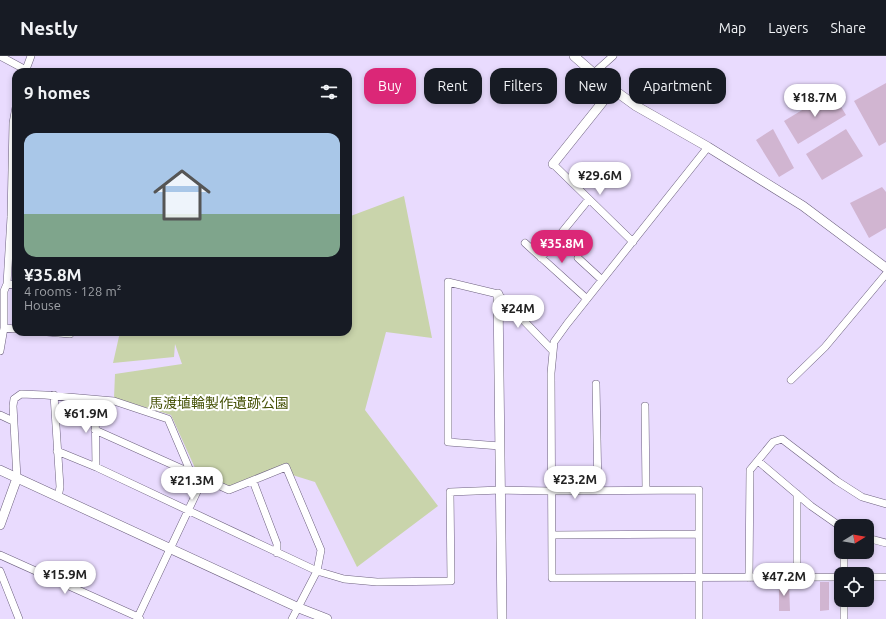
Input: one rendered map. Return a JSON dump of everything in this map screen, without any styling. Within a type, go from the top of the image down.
[{"type":"street","points":[[0,56],[21,68]]},
{"type":"street","points":[[27,68],[31,56]]},
{"type":"street","points":[[574,56],[588,68]]},
{"type":"street","points":[[600,68],[613,56]]},
{"type":"street","points":[[621,95],[636,106],[708,147],[803,206],[886,268]]},
{"type":"street","points":[[601,104],[553,164],[633,242]]},
{"type":"street","points":[[708,147],[554,342],[551,491],[552,578],[834,577]]},
{"type":"street","points":[[0,351],[4,328],[4,289],[11,217],[12,186]]},
{"type":"street","points":[[541,258],[589,199]]},
{"type":"street","points":[[525,243],[587,299]]},
{"type":"street","points":[[578,258],[602,280]]},
{"type":"street","points":[[790,380],[825,346],[886,274]]},
{"type":"street","points":[[500,446],[448,442],[448,282],[498,294],[553,351]]},
{"type":"street","points":[[498,294],[502,619]]},
{"type":"street","points":[[4,328],[12,329]]},
{"type":"street","points":[[596,384],[598,491]]},
{"type":"street","points":[[0,525],[2,514],[17,478],[13,421],[14,399],[20,394],[54,395],[114,401],[168,419],[191,473]]},
{"type":"street","points":[[54,395],[60,487],[58,497]]},
{"type":"street","points":[[95,400],[96,467]]},
{"type":"street","points":[[645,406],[646,490]]},
{"type":"street","points":[[0,415],[13,421]]},
{"type":"street","points":[[95,430],[229,490],[253,482],[286,467],[321,550],[317,571],[292,619]]},
{"type":"street","points":[[749,578],[750,470],[773,442],[782,439],[837,481],[862,497],[886,504]]},
{"type":"street","points":[[57,451],[96,467],[317,571],[344,579],[377,582],[451,581],[450,492],[501,490],[699,490],[699,619]]},
{"type":"street","points":[[758,461],[811,506],[834,522]]},
{"type":"street","points":[[0,470],[299,608],[327,619]]},
{"type":"street","points":[[0,556],[139,618],[203,479]]},
{"type":"street","points":[[253,482],[277,544],[277,553]]},
{"type":"street","points":[[797,494],[797,578]]},
{"type":"street","points":[[552,535],[699,534]]},
{"type":"street","points":[[874,540],[886,543]]},
{"type":"street","points":[[0,571],[2,580],[19,619]]},
{"type":"street","points":[[874,577],[886,577]]},
{"type":"street","points":[[844,607],[844,619]]},
{"type":"green space","name":"馬渡埴輪製作遺跡公園","points":[[404,196],[432,338],[386,332],[365,410],[438,506],[357,567],[315,482],[273,469],[238,485],[229,486],[201,473],[195,468],[171,415],[114,398],[115,374],[182,364],[175,344],[174,357],[113,363],[119,336],[352,336],[352,216]]},
{"type":"building","points":[[886,83],[886,142],[879,146],[854,101]]},
{"type":"building","points":[[832,92],[846,115],[798,144],[784,121]]},
{"type":"building","points":[[773,129],[794,168],[779,177],[756,140]]},
{"type":"building","points":[[846,129],[863,156],[822,180],[806,154]]},
{"type":"building","points":[[882,187],[886,192],[886,228],[869,238],[850,203]]},
{"type":"building","points":[[820,582],[829,582],[829,610],[820,611]]},
{"type":"building","points":[[779,583],[789,583],[790,611],[779,611]]}]
